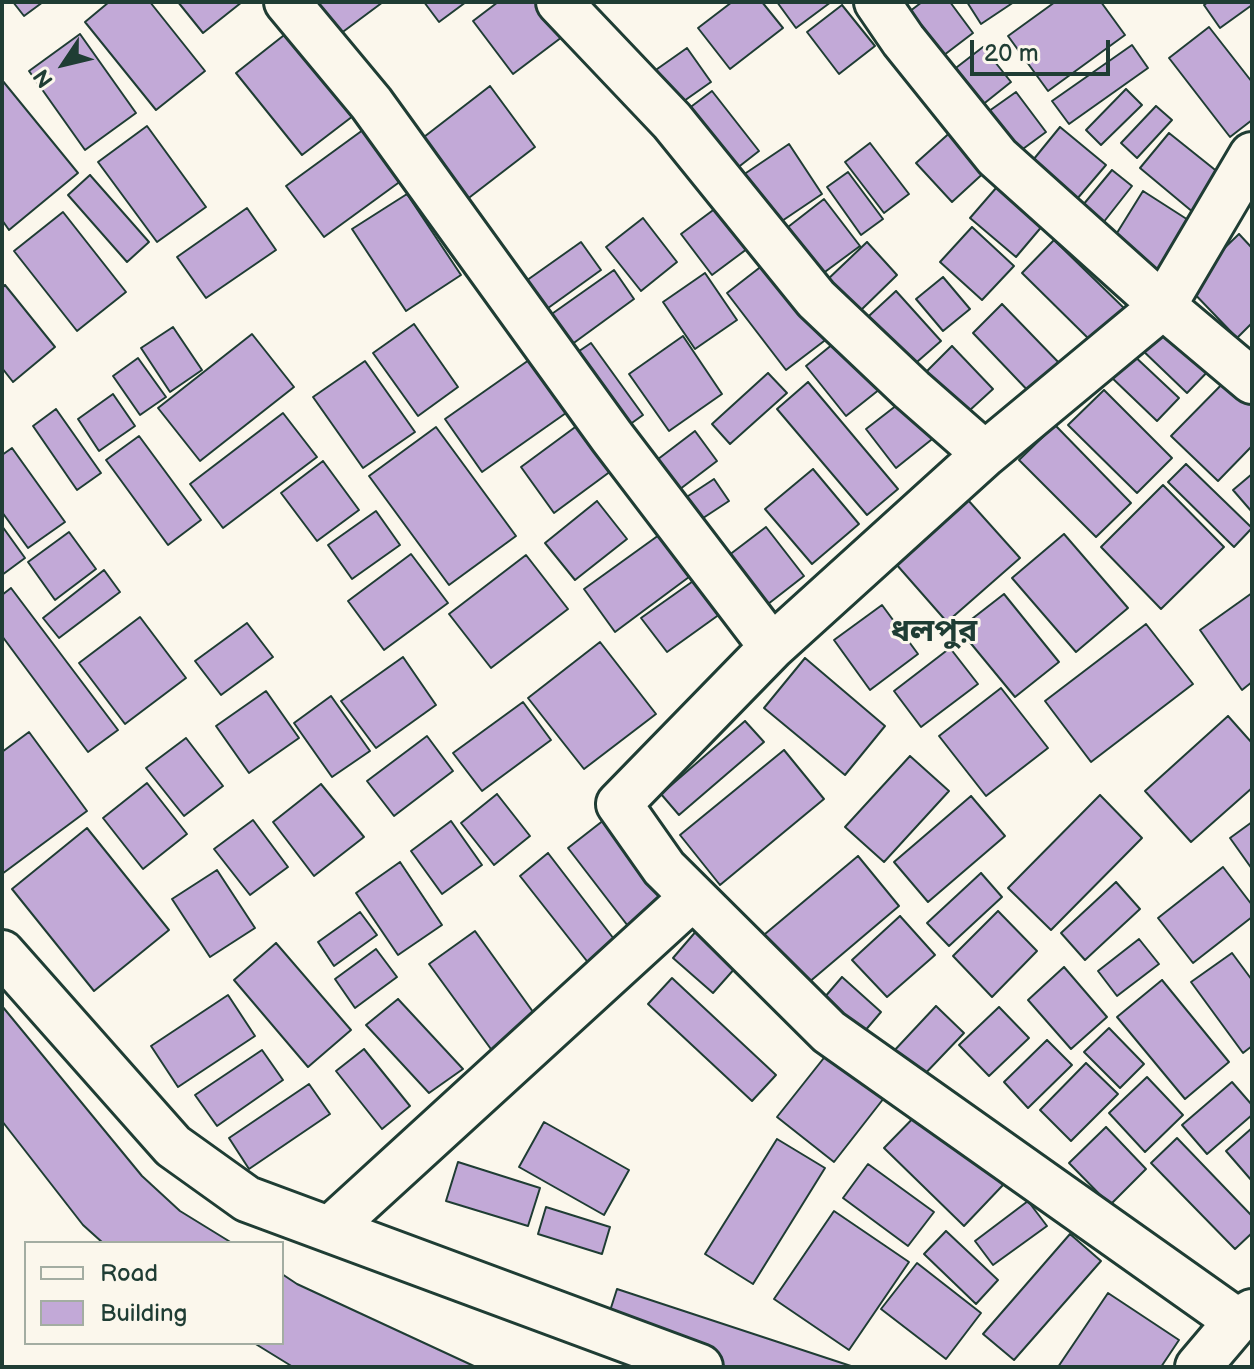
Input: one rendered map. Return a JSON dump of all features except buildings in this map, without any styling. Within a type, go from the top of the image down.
[{"type":"street","points":[[287,2],[371,103],[612,437],[772,647]]},
{"type":"street","points":[[559,2],[672,121],[816,299],[985,454]]},
{"type":"street","points":[[877,2],[903,40],[997,157],[1252,381]]},
{"type":"street","points":[[1198,1367],[1244,1316],[829,1032],[664,868],[619,804],[772,647],[985,454],[1163,306],[1252,155]]},
{"type":"street","points":[[330,1229],[693,897]]},
{"type":"street","points":[[2,953],[173,1146],[247,1199],[700,1367]]},
{"type":"district","name":"ধলপুর","points":[[934,633]]}]
